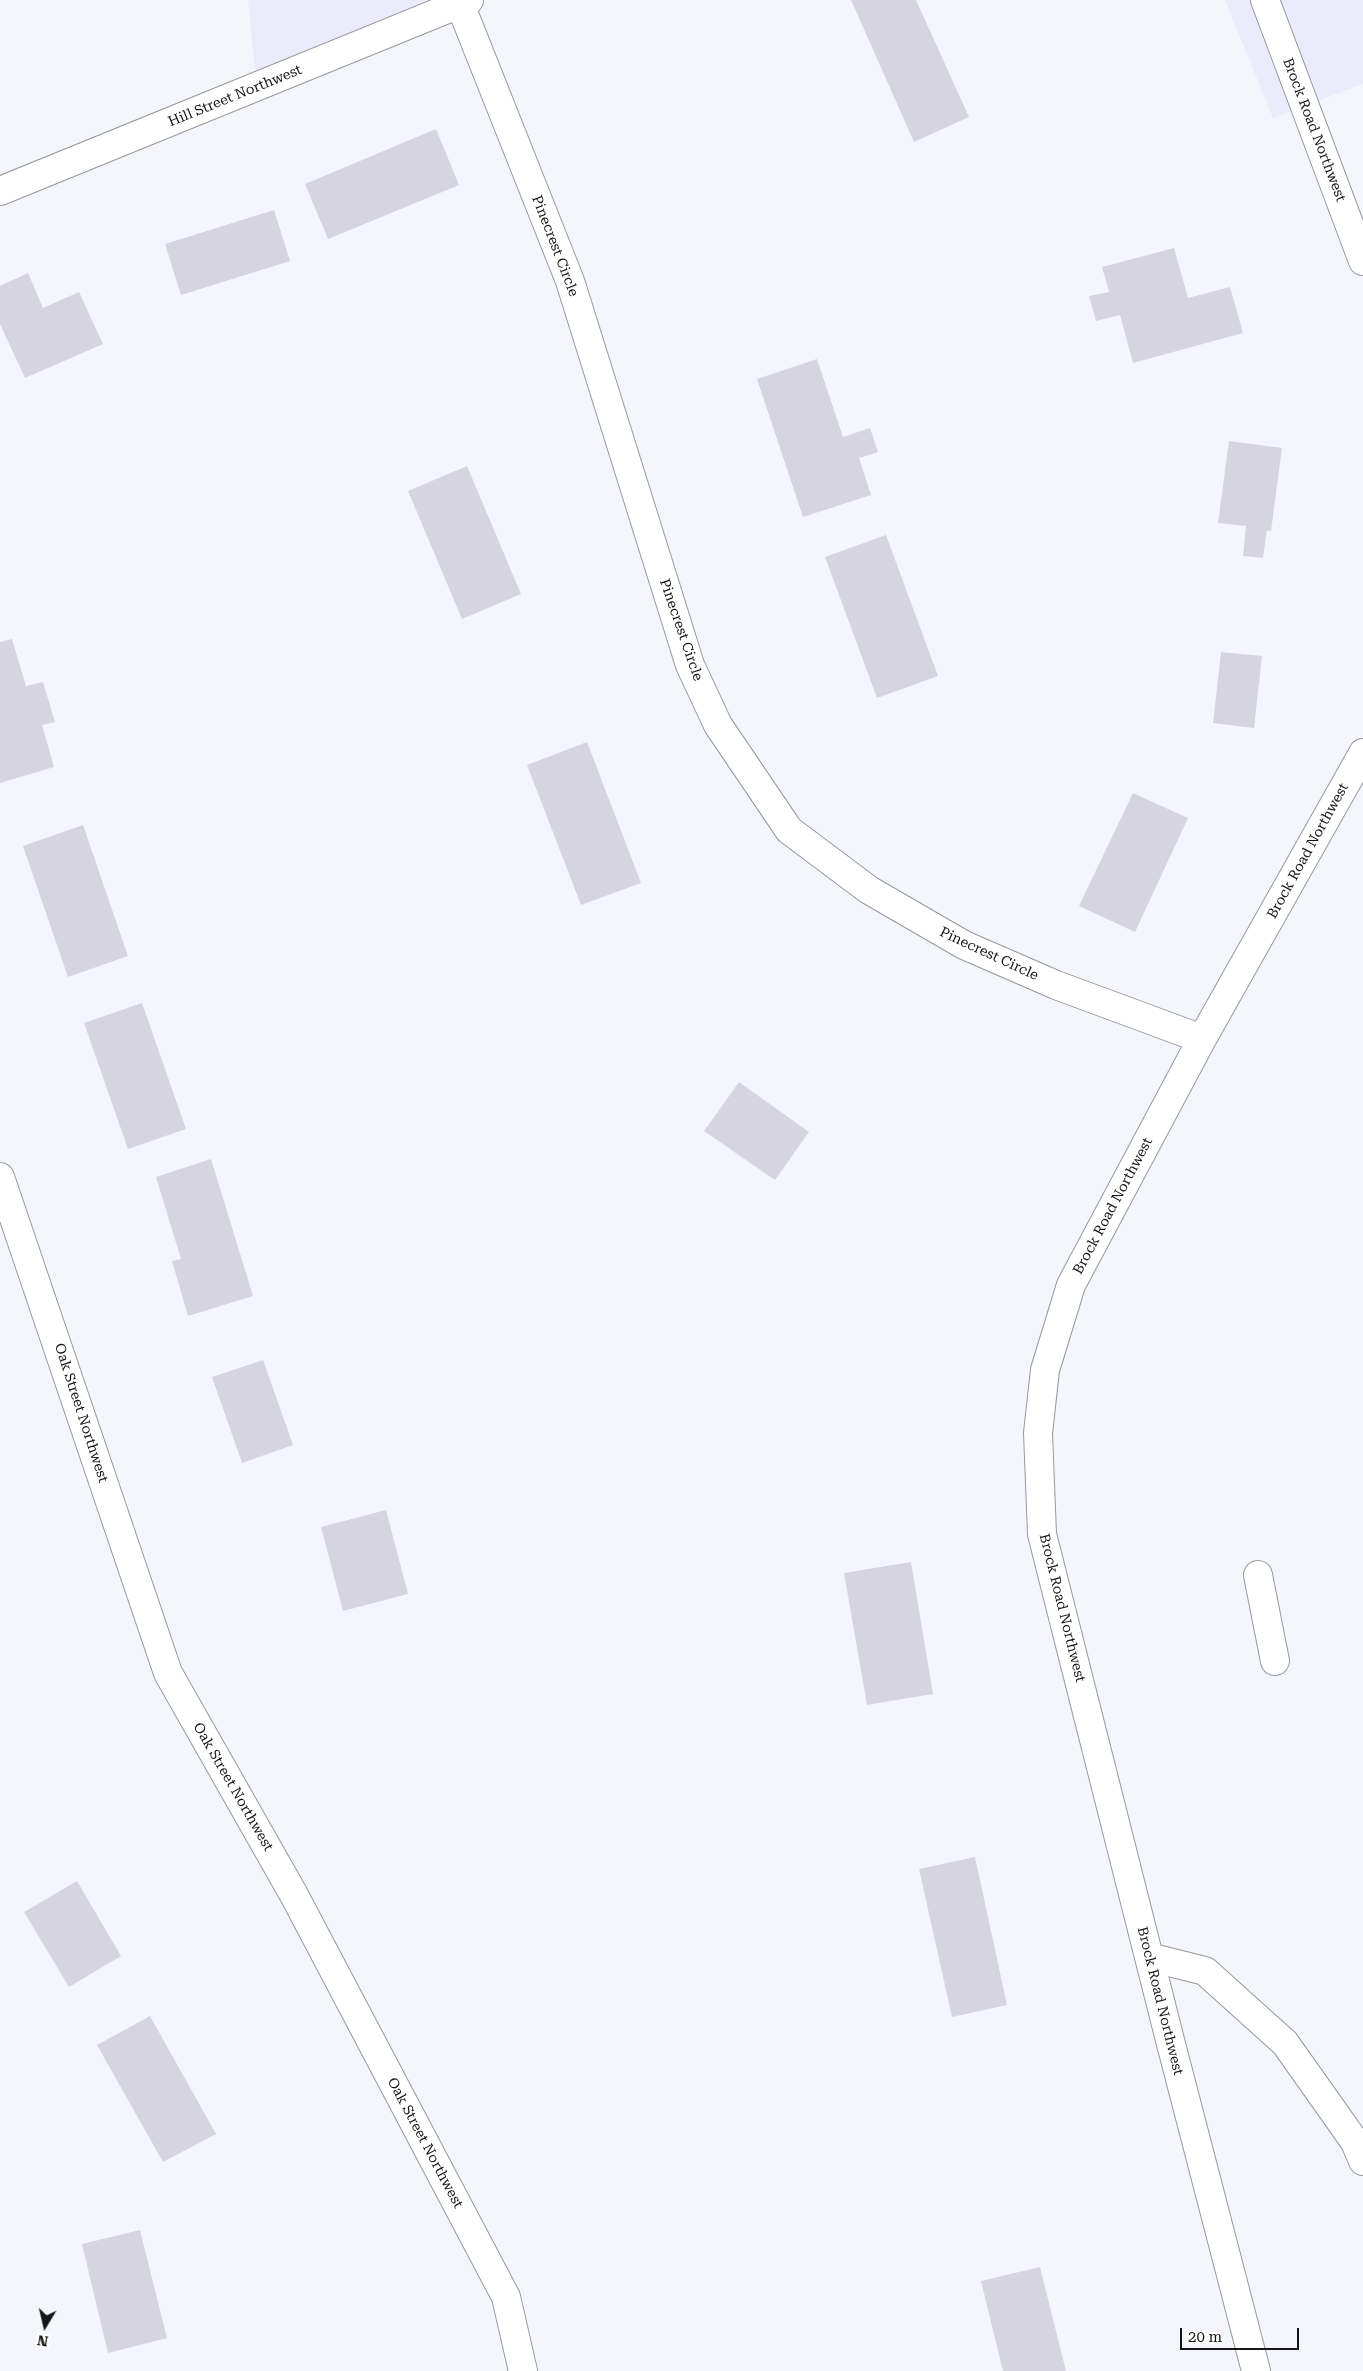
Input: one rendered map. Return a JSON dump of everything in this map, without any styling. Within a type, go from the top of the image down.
[{"type":"street","name":"Brock Road Northwest","points":[[1269,1],[1363,261]]},
{"type":"street","name":"Hill Street Northwest","points":[[0,191],[464,2]]},
{"type":"street","name":"Pinecrest Circle","points":[[464,2],[570,281],[690,665],[718,725],[790,830],[869,890],[964,946],[1056,985],[1202,1039]]},
{"type":"street","name":"Brock Road Northwest","points":[[1256,2371],[1042,1534],[1038,1433],[1045,1370],[1071,1285],[1202,1039],[1363,753]]},
{"type":"street","name":"Oak Street Northwest","points":[[0,1177],[168,1673],[294,1895],[506,2297],[523,2371]]},
{"type":"street","points":[[1258,1575],[1275,1662]]},
{"type":"street","points":[[1149,1957],[1205,1971],[1285,2043],[1355,2142],[1363,2161]]},
{"type":"shaded area","points":[[248,0],[429,0],[255,71]]},
{"type":"shaded area","points":[[1225,0],[1363,0],[1363,84],[1273,118]]},
{"type":"building","points":[[851,0],[916,0],[969,117],[914,142]]},
{"type":"building","points":[[436,129],[459,185],[328,239],[305,184]]},
{"type":"building","points":[[274,210],[290,261],[181,295],[165,244]]},
{"type":"building","points":[[1174,248],[1188,298],[1230,287],[1243,333],[1133,363],[1120,315],[1096,321],[1089,296],[1109,292],[1102,267]]},
{"type":"building","points":[[28,273],[43,308],[79,292],[103,344],[25,378],[0,324],[0,286]]},
{"type":"building","points":[[817,359],[843,437],[870,428],[878,452],[859,458],[871,495],[803,517],[757,379]]},
{"type":"building","points":[[1229,441],[1282,448],[1271,531],[1267,530],[1263,558],[1243,556],[1246,526],[1218,523]]},
{"type":"building","points":[[467,466],[521,594],[462,619],[408,491]]},
{"type":"building","points":[[886,535],[938,676],[877,698],[825,557]]},
{"type":"building","points":[[12,639],[26,686],[43,682],[55,722],[42,725],[54,767],[0,783],[0,642]]},
{"type":"building","points":[[1221,652],[1262,656],[1254,728],[1213,723]]},
{"type":"building","points":[[587,742],[641,883],[581,905],[527,765]]},
{"type":"building","points":[[1133,793],[1188,818],[1135,932],[1079,906]]},
{"type":"building","points":[[83,825],[128,956],[68,977],[23,846]]},
{"type":"building","points":[[142,1003],[186,1129],[128,1149],[84,1023]]},
{"type":"building","points":[[739,1082],[809,1132],[775,1180],[704,1131]]},
{"type":"building","points":[[211,1159],[253,1296],[188,1316],[172,1261],[181,1259],[156,1177]]},
{"type":"building","points":[[263,1360],[293,1445],[242,1463],[212,1377]]},
{"type":"building","points":[[386,1510],[408,1594],[343,1611],[321,1527]]},
{"type":"building","points":[[911,1562],[933,1694],[867,1705],[844,1573]]},
{"type":"building","points":[[975,1857],[1007,2005],[952,2017],[919,1869]]},
{"type":"building","points":[[77,1881],[121,1956],[69,1987],[24,1912]]},
{"type":"building","points":[[150,2016],[216,2134],[163,2162],[97,2045]]},
{"type":"building","points":[[140,2230],[167,2338],[108,2353],[82,2244]]},
{"type":"building","points":[[1040,2267],[1066,2371],[1003,2371],[981,2281]]}]
